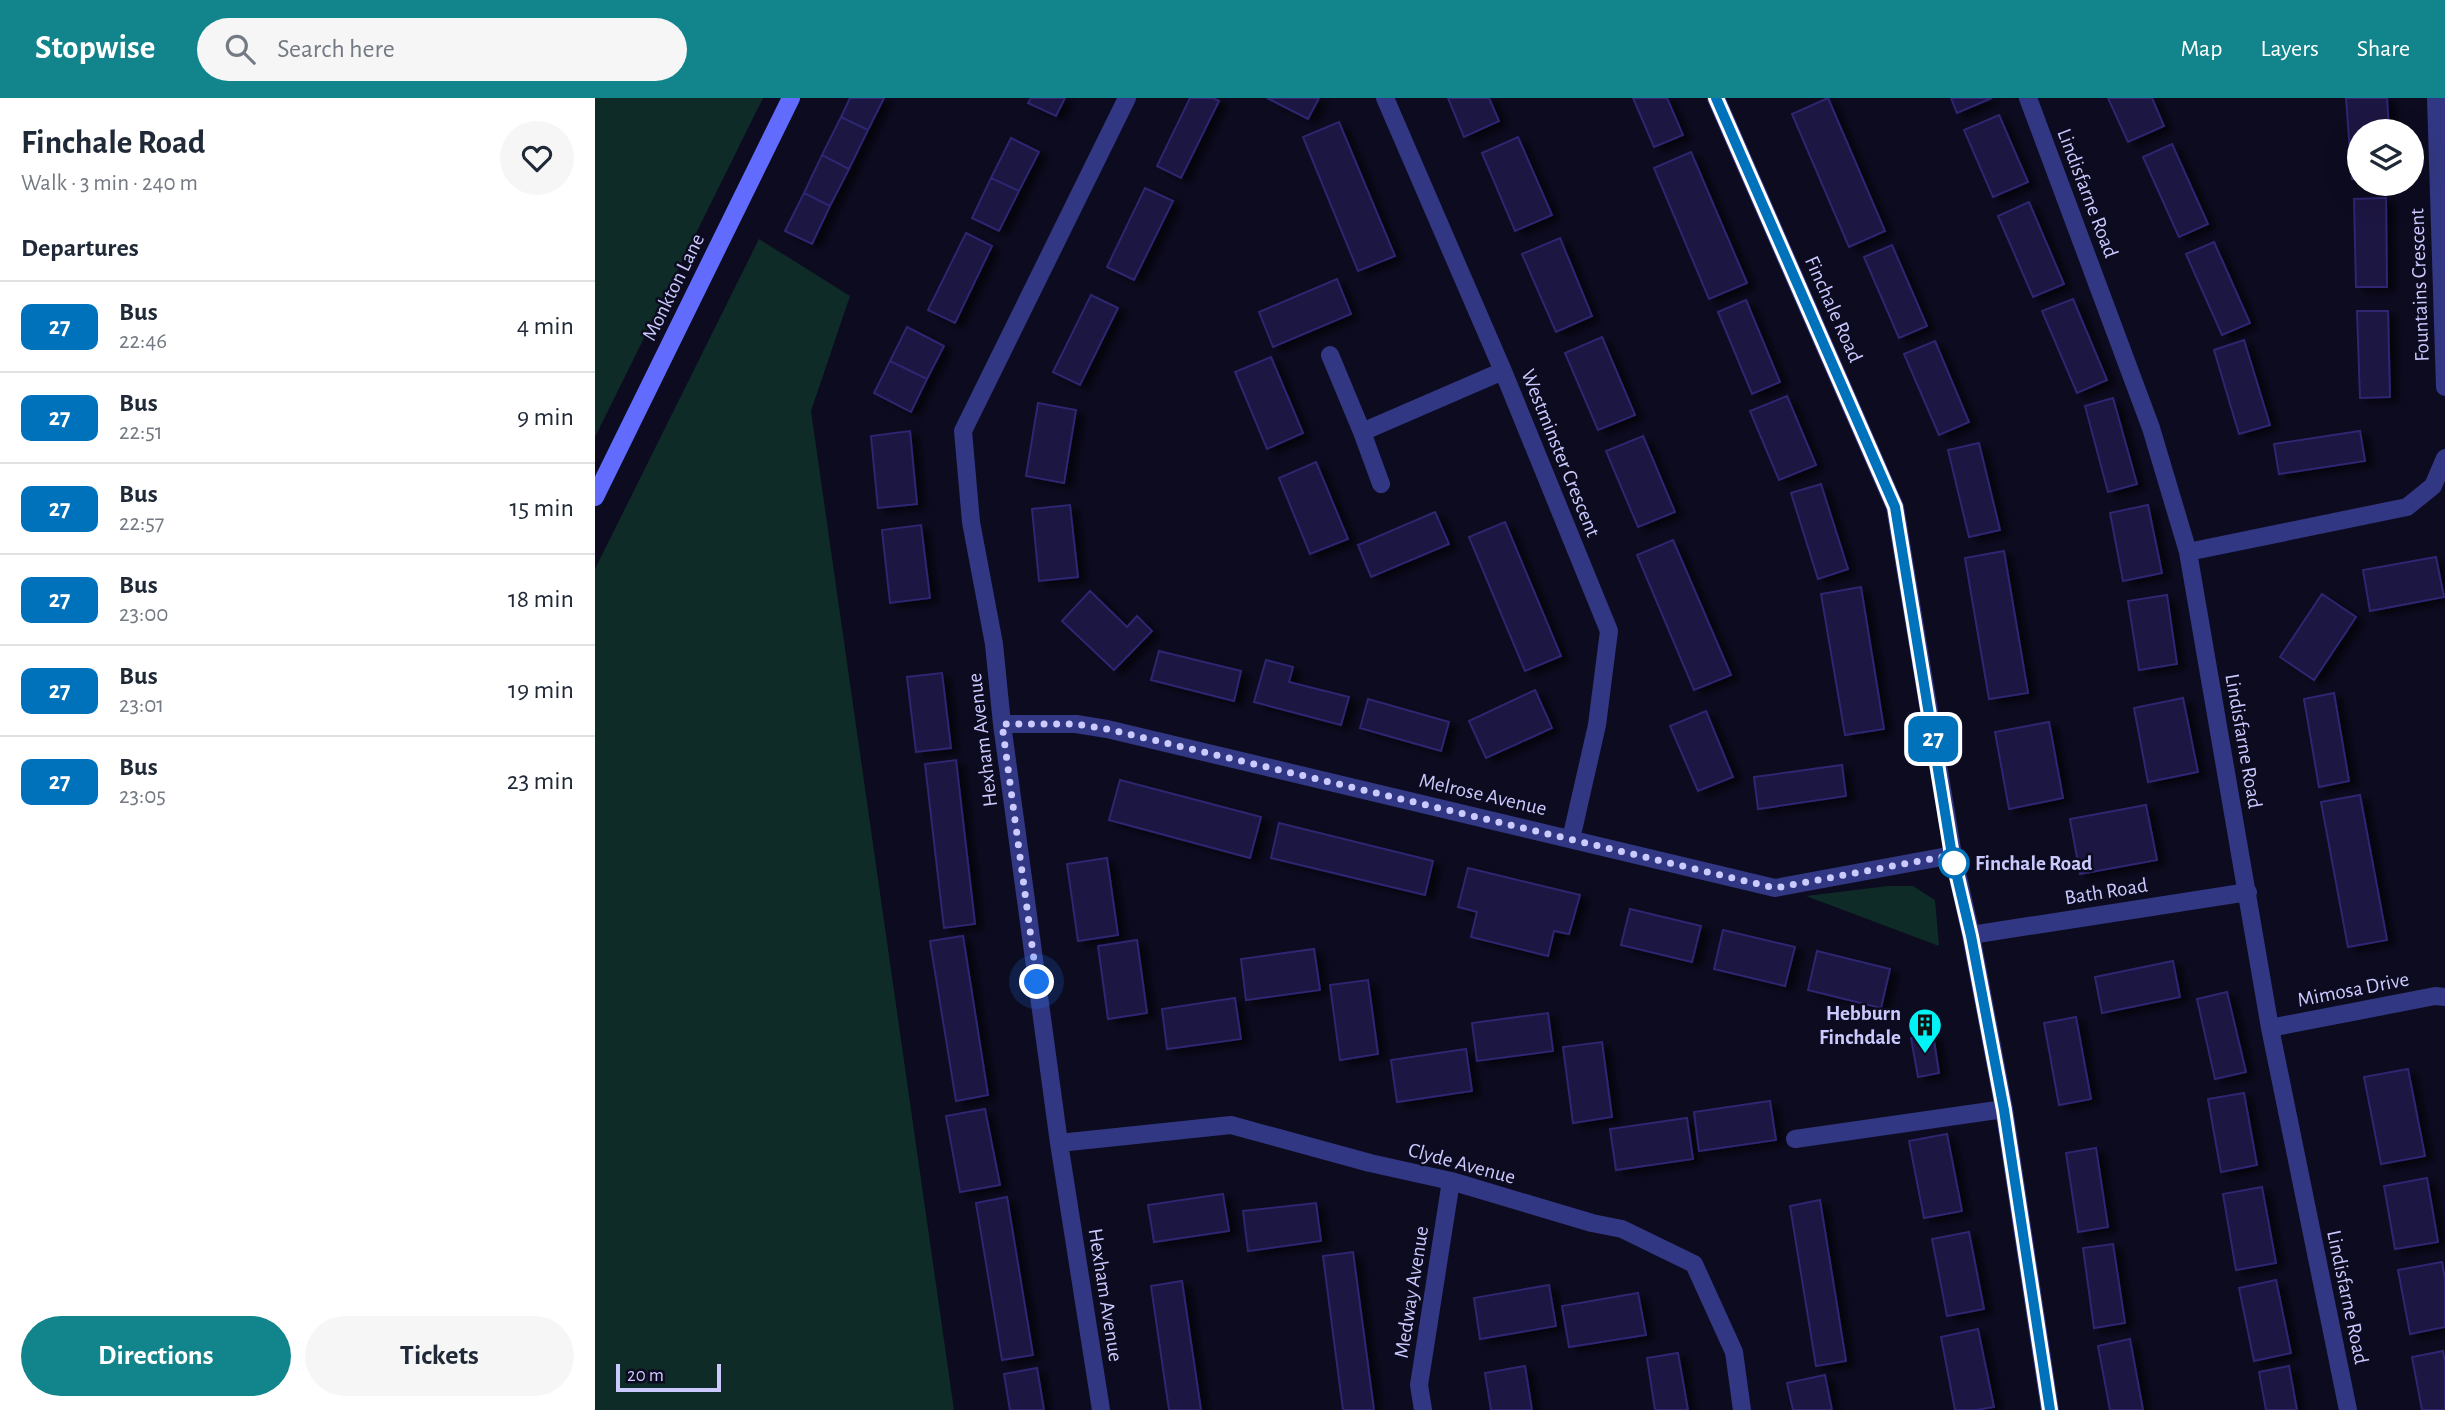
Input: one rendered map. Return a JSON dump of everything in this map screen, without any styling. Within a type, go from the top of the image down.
[{"type":"street","name":"Monkton Lane","points":[[595,496],[791,98]]},
{"type":"street","name":"Hexham Avenue","points":[[1101,1410],[1059,1143],[993,644],[971,522],[963,431],[1126,98]]},
{"type":"street","name":"Westminster Crescent","points":[[1385,98],[1503,371],[1609,631],[1597,725],[1571,839]]},
{"type":"street","name":"Finchale Road","points":[[1716,98],[1895,507],[1952,855],[1971,936],[2004,1110],[2050,1410]]},
{"type":"street","name":"Lindisfarne Road","points":[[2028,98],[2151,428],[2187,552],[2270,1028],[2348,1410]]},
{"type":"street","name":"Fountains Crescent","points":[[2436,98],[2445,387]]},
{"type":"street","points":[[1330,355],[1381,484]]},
{"type":"street","points":[[1362,432],[1503,371]]},
{"type":"street","points":[[2187,552],[2407,507],[2433,486],[2445,458]]},
{"type":"street","name":"Melrose Avenue","points":[[1002,724],[1076,724],[1107,729],[1775,888],[1952,855]]},
{"type":"street","name":"Bath Road","points":[[1971,936],[2248,892]]},
{"type":"street","name":"Mimosa Drive","points":[[2270,1028],[2435,996],[2445,997]]},
{"type":"street","points":[[1795,1139],[2004,1110]]},
{"type":"street","name":"Clyde Avenue","points":[[1059,1143],[1231,1125],[1370,1163],[1451,1181],[1592,1223],[1622,1229],[1694,1264],[1734,1352],[1742,1410]]},
{"type":"street","name":"Medway Avenue","points":[[1423,1410],[1419,1385],[1451,1181]]},
{"type":"green space","points":[[595,98],[763,98],[595,437]]},
{"type":"green space","points":[[759,239],[850,296],[811,411],[954,1410],[595,1410],[595,569]]},
{"type":"green space","points":[[1888,886],[1913,886],[1935,900],[1939,946],[1806,896]]},
{"type":"building","points":[[850,98],[884,98],[868,130],[841,117]]},
{"type":"building","points":[[1031,98],[1065,98],[1056,116],[1028,103]]},
{"type":"building","points":[[1190,98],[1213,98],[1219,101],[1181,178],[1157,166]]},
{"type":"building","points":[[1267,98],[1319,98],[1308,119]]},
{"type":"building","points":[[1448,98],[1489,98],[1499,121],[1464,137]]},
{"type":"building","points":[[1633,98],[1667,98],[1683,135],[1654,147]]},
{"type":"building","points":[[1828,98],[1885,231],[1849,247],[1792,114]]},
{"type":"building","points":[[1951,98],[1992,98],[1957,113]]},
{"type":"building","points":[[2108,98],[2152,98],[2164,126],[2128,142]]},
{"type":"building","points":[[2346,98],[2387,98],[2388,119],[2348,119]]},
{"type":"building","points":[[1999,115],[2028,182],[1993,197],[1964,130]]},
{"type":"building","points":[[841,117],[868,130],[849,169],[822,155]]},
{"type":"building","points":[[1339,122],[1395,256],[1358,271],[1303,137]]},
{"type":"building","points":[[1518,137],[1552,215],[1515,231],[1482,153]]},
{"type":"building","points":[[1011,138],[1039,152],[1019,191],[991,178]]},
{"type":"building","points":[[2172,144],[2208,224],[2179,237],[2143,157]]},
{"type":"building","points":[[1691,152],[1747,283],[1709,299],[1654,168]]},
{"type":"building","points":[[822,155],[849,169],[830,206],[804,193]]},
{"type":"building","points":[[991,178],[1019,191],[999,231],[972,218]]},
{"type":"building","points":[[1145,188],[1173,201],[1134,280],[1107,267]]},
{"type":"building","points":[[804,193],[830,206],[812,244],[785,231]]},
{"type":"building","points":[[2386,198],[2387,287],[2356,287],[2354,199]]},
{"type":"building","points":[[2029,202],[2064,284],[2033,297],[1998,216]]},
{"type":"building","points":[[966,233],[992,246],[955,323],[928,310]]},
{"type":"building","points":[[1560,238],[1592,316],[1556,332],[1522,254]]},
{"type":"building","points":[[2214,242],[2250,323],[2222,335],[2186,254]]},
{"type":"building","points":[[1892,245],[1927,326],[1899,338],[1864,257]]},
{"type":"building","points":[[1337,279],[1351,314],[1273,347],[1259,312]]},
{"type":"building","points":[[1091,295],[1118,308],[1080,385],[1053,372]]},
{"type":"building","points":[[2073,299],[2107,380],[2077,393],[2042,311]]},
{"type":"building","points":[[1746,300],[1780,382],[1752,394],[1718,312]]},
{"type":"building","points":[[2357,311],[2388,311],[2390,397],[2360,398]]},
{"type":"building","points":[[907,327],[944,346],[927,379],[890,361]]},
{"type":"building","points":[[1602,337],[1635,415],[1598,430],[1565,353]]},
{"type":"building","points":[[2244,340],[2270,425],[2239,434],[2214,350]]},
{"type":"building","points":[[1935,341],[1969,422],[1939,435],[1904,354]]},
{"type":"building","points":[[1271,357],[1303,433],[1267,449],[1235,372]]},
{"type":"building","points":[[890,361],[927,379],[911,412],[874,393]]},
{"type":"building","points":[[1787,396],[1816,465],[1779,480],[1750,411]]},
{"type":"building","points":[[2113,398],[2137,484],[2108,492],[2085,406]]},
{"type":"building","points":[[1038,403],[1076,410],[1064,483],[1026,476]]},
{"type":"building","points":[[910,431],[917,504],[878,508],[871,436]]},
{"type":"building","points":[[2360,431],[2365,461],[2279,474],[2274,444]]},
{"type":"building","points":[[1643,436],[1675,512],[1638,527],[1606,451]]},
{"type":"building","points":[[1979,443],[2000,530],[1969,537],[1948,450]]},
{"type":"building","points":[[1316,462],[1348,539],[1310,554],[1279,478]]},
{"type":"building","points":[[1821,484],[1848,569],[1818,579],[1791,493]]},
{"type":"building","points":[[1070,505],[1078,577],[1039,581],[1032,509]]},
{"type":"building","points":[[2148,505],[2162,573],[2123,581],[2110,513]]},
{"type":"building","points":[[1435,512],[1449,544],[1371,577],[1358,545]]},
{"type":"building","points":[[1505,522],[1561,656],[1525,671],[1469,537]]},
{"type":"building","points":[[921,525],[930,598],[890,603],[882,530]]},
{"type":"building","points":[[1673,540],[1731,675],[1694,690],[1637,555]]},
{"type":"building","points":[[2004,551],[2028,693],[1989,699],[1965,558]]},
{"type":"building","points":[[2436,557],[2444,597],[2370,611],[2363,570]]},
{"type":"building","points":[[1861,587],[1884,729],[1845,735],[1821,594]]},
{"type":"building","points":[[1090,591],[1127,627],[1137,616],[1152,631],[1114,670],[1062,621]]},
{"type":"building","points":[[2322,594],[2356,617],[2314,680],[2280,657]]},
{"type":"building","points":[[2167,595],[2177,664],[2139,670],[2128,601]]},
{"type":"building","points":[[1159,651],[1241,671],[1234,701],[1151,680]]},
{"type":"building","points":[[1266,660],[1293,667],[1289,682],[1349,697],[1341,725],[1254,702]]},
{"type":"building","points":[[942,673],[951,748],[916,752],[907,677]]},
{"type":"building","points":[[1535,690],[1552,728],[1486,758],[1469,721]]},
{"type":"building","points":[[2334,693],[2349,781],[2319,787],[2304,699]]},
{"type":"building","points":[[2183,698],[2198,772],[2148,782],[2134,708]]},
{"type":"building","points":[[1368,699],[1449,722],[1441,751],[1360,728]]},
{"type":"building","points":[[1706,711],[1733,777],[1698,791],[1670,726]]},
{"type":"building","points":[[2049,722],[2063,798],[2009,809],[1995,732]]},
{"type":"building","points":[[956,760],[975,924],[944,928],[925,764]]},
{"type":"building","points":[[1842,765],[1846,796],[1758,809],[1754,777]]},
{"type":"building","points":[[1120,780],[1261,817],[1250,858],[1109,820]]},
{"type":"building","points":[[2360,795],[2387,940],[2348,947],[2321,802]]},
{"type":"building","points":[[2146,805],[2157,860],[2080,874],[2070,819]]},
{"type":"building","points":[[1279,823],[1433,861],[1425,895],[1271,858]]},
{"type":"building","points":[[1107,858],[1118,935],[1078,941],[1067,864]]},
{"type":"building","points":[[1468,868],[1580,895],[1569,934],[1554,931],[1548,956],[1471,937],[1477,912],[1458,907]]},
{"type":"building","points":[[1630,909],[1701,926],[1692,962],[1621,945]]},
{"type":"building","points":[[1723,930],[1795,947],[1785,986],[1714,969]]},
{"type":"building","points":[[963,936],[988,1095],[956,1101],[930,941]]},
{"type":"building","points":[[1137,940],[1147,1013],[1108,1019],[1098,946]]},
{"type":"building","points":[[1314,949],[1320,990],[1246,1000],[1241,959]]},
{"type":"building","points":[[1817,951],[1890,969],[1881,1008],[1808,990]]},
{"type":"building","points":[[2173,961],[2180,997],[2102,1013],[2095,977]]},
{"type":"building","points":[[1368,980],[1378,1054],[1340,1060],[1330,985]]},
{"type":"building","points":[[2227,992],[2246,1072],[2215,1079],[2197,999]]},
{"type":"building","points":[[1235,998],[1241,1039],[1167,1049],[1162,1009]]},
{"type":"building","points":[[1548,1013],[1553,1051],[1477,1061],[1472,1023]]},
{"type":"building","points":[[2076,1017],[2091,1099],[2059,1105],[2044,1023]]},
{"type":"building","name":"Hebburn Finchdale","points":[[1933,1034],[1939,1073],[1918,1077],[1911,1038]]},
{"type":"building","points":[[1602,1042],[1612,1117],[1573,1123],[1563,1047]]},
{"type":"building","points":[[1466,1049],[1472,1091],[1397,1102],[1391,1060]]},
{"type":"building","points":[[2408,1069],[2425,1156],[2381,1164],[2364,1077]]},
{"type":"building","points":[[2244,1093],[2257,1165],[2221,1172],[2208,1099]]},
{"type":"building","points":[[1770,1101],[1776,1140],[1699,1151],[1694,1112]]},
{"type":"building","points":[[985,1109],[1000,1185],[960,1192],[946,1116]]},
{"type":"building","points":[[1687,1118],[1693,1159],[1616,1170],[1610,1129]]},
{"type":"building","points":[[1947,1134],[1962,1211],[1924,1218],[1909,1141]]},
{"type":"building","points":[[2096,1148],[2108,1227],[2078,1232],[2066,1153]]},
{"type":"building","points":[[2427,1178],[2438,1242],[2395,1249],[2384,1186]]},
{"type":"building","points":[[2262,1187],[2276,1263],[2236,1270],[2223,1194]]},
{"type":"building","points":[[1223,1194],[1229,1231],[1154,1242],[1148,1205]]},
{"type":"building","points":[[1007,1197],[1033,1355],[1002,1360],[976,1203]]},
{"type":"building","points":[[1820,1200],[1846,1361],[1816,1366],[1790,1206]]},
{"type":"building","points":[[1316,1203],[1321,1241],[1248,1251],[1243,1211]]},
{"type":"building","points":[[1969,1232],[1984,1309],[1947,1316],[1932,1239]]},
{"type":"building","points":[[2113,1244],[2125,1323],[2094,1328],[2083,1248]]},
{"type":"building","points":[[1353,1252],[1374,1410],[1343,1410],[1323,1256]]},
{"type":"building","points":[[2442,1262],[2445,1279],[2445,1327],[2410,1334],[2398,1270]]},
{"type":"building","points":[[2276,1280],[2291,1353],[2254,1361],[2239,1288]]},
{"type":"building","points":[[1182,1281],[1201,1410],[1169,1410],[1151,1286]]},
{"type":"building","points":[[1549,1285],[1556,1326],[1480,1339],[1474,1298]]},
{"type":"building","points":[[1638,1293],[1646,1335],[1569,1347],[1562,1306]]},
{"type":"building","points":[[1978,1329],[1994,1407],[1955,1410],[1941,1337]]},
{"type":"building","points":[[2130,1339],[2143,1410],[2110,1410],[2098,1346]]},
{"type":"building","points":[[2443,1351],[2445,1410],[2422,1410],[2412,1357]]},
{"type":"building","points":[[1678,1353],[1688,1410],[1655,1410],[1647,1358]]},
{"type":"building","points":[[1525,1366],[1532,1410],[1491,1410],[1485,1373]]},
{"type":"building","points":[[2289,1366],[2297,1410],[2266,1410],[2259,1372]]},
{"type":"building","points":[[1037,1368],[1044,1410],[1010,1410],[1004,1374]]},
{"type":"building","points":[[1825,1375],[1832,1410],[1793,1410],[1787,1383]]},
{"type":"bus line","name":"27","points":[[1716,98],[1895,507],[1952,855],[1971,936],[2004,1110],[2050,1410]]},
{"type":"place","name":"Finchale Road","points":[[1954,863]]},
{"type":"place","name":"Hebburn Finchdale","points":[[1925,1055]]},
{"type":"route","points":[[1037,982],[1002,724],[1076,724],[1107,729],[1775,888],[1952,855],[1954,863]]}]
